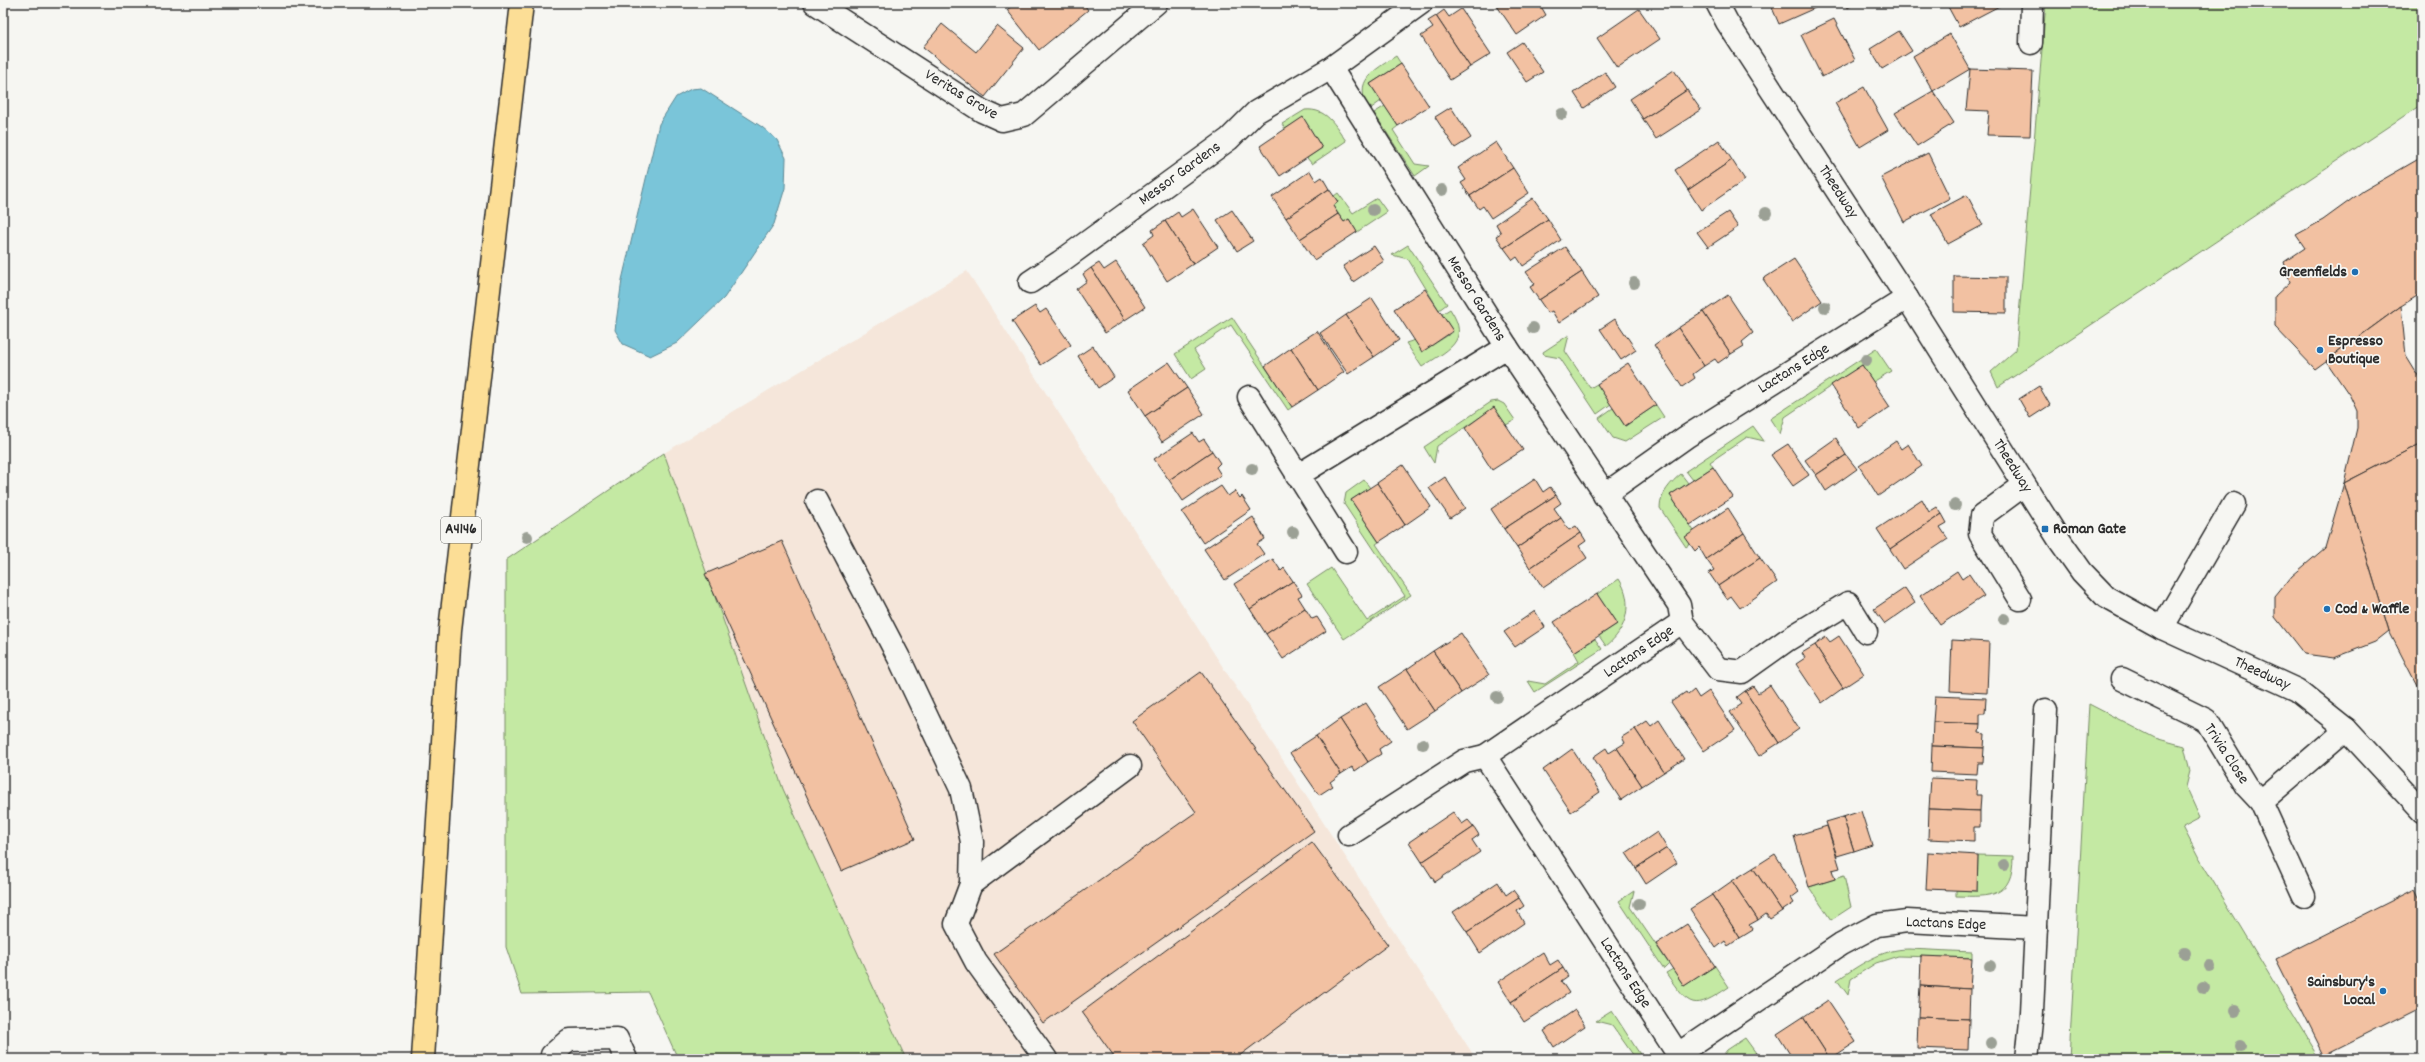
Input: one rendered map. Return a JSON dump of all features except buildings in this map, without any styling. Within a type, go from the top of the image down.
[{"type":"highway","name":"A4146","points":[[423,1059],[450,630],[522,3]]},
{"type":"street","name":"Veritas Grove","points":[[815,3],[982,111],[1002,120],[1024,116],[1156,3]]},
{"type":"street","name":"Messor Gardens","points":[[1030,282],[1060,262],[1228,139],[1256,112],[1331,68],[1421,3]]},
{"type":"street","name":"Theedway","points":[[1717,3],[1727,22],[1907,298],[2024,485],[2082,572],[2106,596],[2162,628],[2298,690],[2346,729],[2422,811]]},
{"type":"street","points":[[2031,43],[2032,3]]},
{"type":"street","name":"Messor Gardens","points":[[1331,68],[1507,347],[1604,495]]},
{"type":"street","name":"Lactans Edge","points":[[1907,298],[1686,437],[1604,495],[1679,605],[1682,622],[1485,756],[1679,1057],[1841,944],[1877,925],[1907,921],[2036,928]]},
{"type":"street","name":"Messor Gardens","points":[[1297,476],[1507,347]]},
{"type":"street","points":[[1249,397],[1297,476],[1346,552]]},
{"type":"street","points":[[2020,598],[1980,534],[1982,516],[2024,485]]},
{"type":"street","points":[[817,501],[899,658],[961,789],[972,842],[971,884],[956,924],[976,962],[1046,1059]]},
{"type":"street","points":[[2162,628],[2234,504]]},
{"type":"street","points":[[1682,622],[1718,669],[1742,672],[1787,640],[1848,603],[1866,632]]},
{"type":"street","name":"Trivia Close","points":[[2122,679],[2206,720],[2246,786],[2261,802],[2304,896]]},
{"type":"street","points":[[2027,1059],[2032,1012],[2046,710]]},
{"type":"street","name":"Trivia Close","points":[[2261,802],[2346,729]]},
{"type":"street","points":[[1349,835],[1464,761],[1485,756]]},
{"type":"street","points":[[971,884],[1130,766]]},
{"type":"street","points":[[552,1059],[552,1055],[569,1040],[617,1039],[626,1059]]},
{"type":"shaded area","points":[[967,271],[1476,1059],[906,1059],[783,789],[664,453]]},
{"type":"green space","points":[[2046,3],[2422,3],[2422,104],[1998,387],[1991,372],[2016,350]]},
{"type":"green space","points":[[1396,56],[1401,64],[1370,84],[1381,101],[1370,109],[1363,91],[1364,84],[1368,77],[1380,66]]},
{"type":"green space","points":[[1385,106],[1398,126],[1393,130],[1415,164],[1429,166],[1415,176],[1374,113]]},
{"type":"green space","points":[[1305,110],[1313,110],[1325,115],[1330,119],[1346,141],[1312,164],[1307,158],[1322,148],[1303,118],[1285,129],[1282,124]]},
{"type":"green space","points":[[1338,193],[1353,213],[1377,198],[1387,212],[1357,232],[1349,219],[1344,222],[1333,206],[1338,202],[1334,196]]},
{"type":"green space","points":[[1408,245],[1447,304],[1439,310],[1408,259],[1392,255]]},
{"type":"green space","points":[[1450,309],[1456,320],[1458,330],[1454,344],[1448,350],[1422,367],[1406,343],[1415,340],[1423,351],[1453,332],[1442,314]]},
{"type":"green space","points":[[1232,317],[1292,407],[1288,410],[1231,325],[1194,350],[1206,369],[1191,379],[1175,354]]},
{"type":"green space","points":[[1569,335],[1565,351],[1590,388],[1597,384],[1611,404],[1597,414],[1560,358],[1544,355],[1543,352]]},
{"type":"green space","points":[[1876,349],[1891,371],[1873,382],[1862,365],[1785,417],[1780,434],[1770,419]]},
{"type":"green space","points":[[1498,401],[1504,404],[1515,420],[1506,425],[1494,408],[1437,446],[1434,463],[1424,447],[1491,402]]},
{"type":"green space","points":[[1656,405],[1664,417],[1625,442],[1613,438],[1599,418],[1613,408],[1625,426]]},
{"type":"green space","points":[[1753,426],[1764,441],[1747,437],[1710,462],[1713,467],[1693,480],[1686,471]]},
{"type":"green space","points":[[664,453],[783,789],[906,1059],[678,1059],[648,992],[522,994],[506,947],[506,560]]},
{"type":"green space","points":[[1681,474],[1688,483],[1670,495],[1694,531],[1690,544],[1686,547],[1660,508],[1660,503],[1664,493]]},
{"type":"green space","points":[[1364,480],[1370,488],[1351,500],[1379,542],[1376,544],[1411,595],[1344,639],[1307,584],[1331,568],[1367,621],[1405,596],[1344,504],[1346,493]]},
{"type":"green space","points":[[1619,579],[1624,588],[1626,597],[1626,615],[1619,632],[1606,646],[1599,636],[1617,624],[1597,594]]},
{"type":"green space","points":[[1595,639],[1602,649],[1535,692],[1528,681],[1545,684],[1579,661],[1574,652]]},
{"type":"green space","points":[[2089,704],[2155,738],[2184,746],[2190,771],[2186,787],[2200,818],[2183,827],[2199,858],[2320,1059],[2069,1059]]},
{"type":"green space","points":[[1978,855],[2013,856],[2012,870],[2009,880],[1998,892],[1989,895],[1956,896],[1956,890],[1977,891]]},
{"type":"green space","points":[[1844,876],[1851,907],[1831,920],[1809,887]]},
{"type":"green space","points":[[1634,891],[1630,907],[1669,964],[1664,969],[1619,901]]},
{"type":"green space","points":[[1909,949],[1972,952],[1972,958],[1898,956],[1876,963],[1851,979],[1848,995],[1837,980],[1880,955]]},
{"type":"green space","points":[[1715,966],[1729,987],[1717,995],[1700,1002],[1693,1002],[1687,999],[1674,985],[1666,973],[1673,969],[1684,986]]},
{"type":"green space","points":[[1612,1011],[1643,1059],[1636,1059],[1612,1025],[1596,1021]]},
{"type":"green space","points":[[1745,1038],[1756,1053],[1747,1059],[1720,1059],[1727,1050]]},
{"type":"water","points":[[701,88],[762,127],[777,140],[786,158],[785,188],[774,224],[724,298],[677,343],[650,356],[623,344],[615,330],[622,280],[659,124],[676,97],[691,89]]},
{"type":"place","name":"Greenfields","points":[[2355,272]]},
{"type":"place","name":"Espresso Boutique","points":[[2320,350]]},
{"type":"place","name":"Roman Gate","points":[[2045,529]]},
{"type":"place","name":"Cod & Waffle","points":[[2327,609]]},
{"type":"place","name":"Sainsbury's Local","points":[[2383,991]]}]
